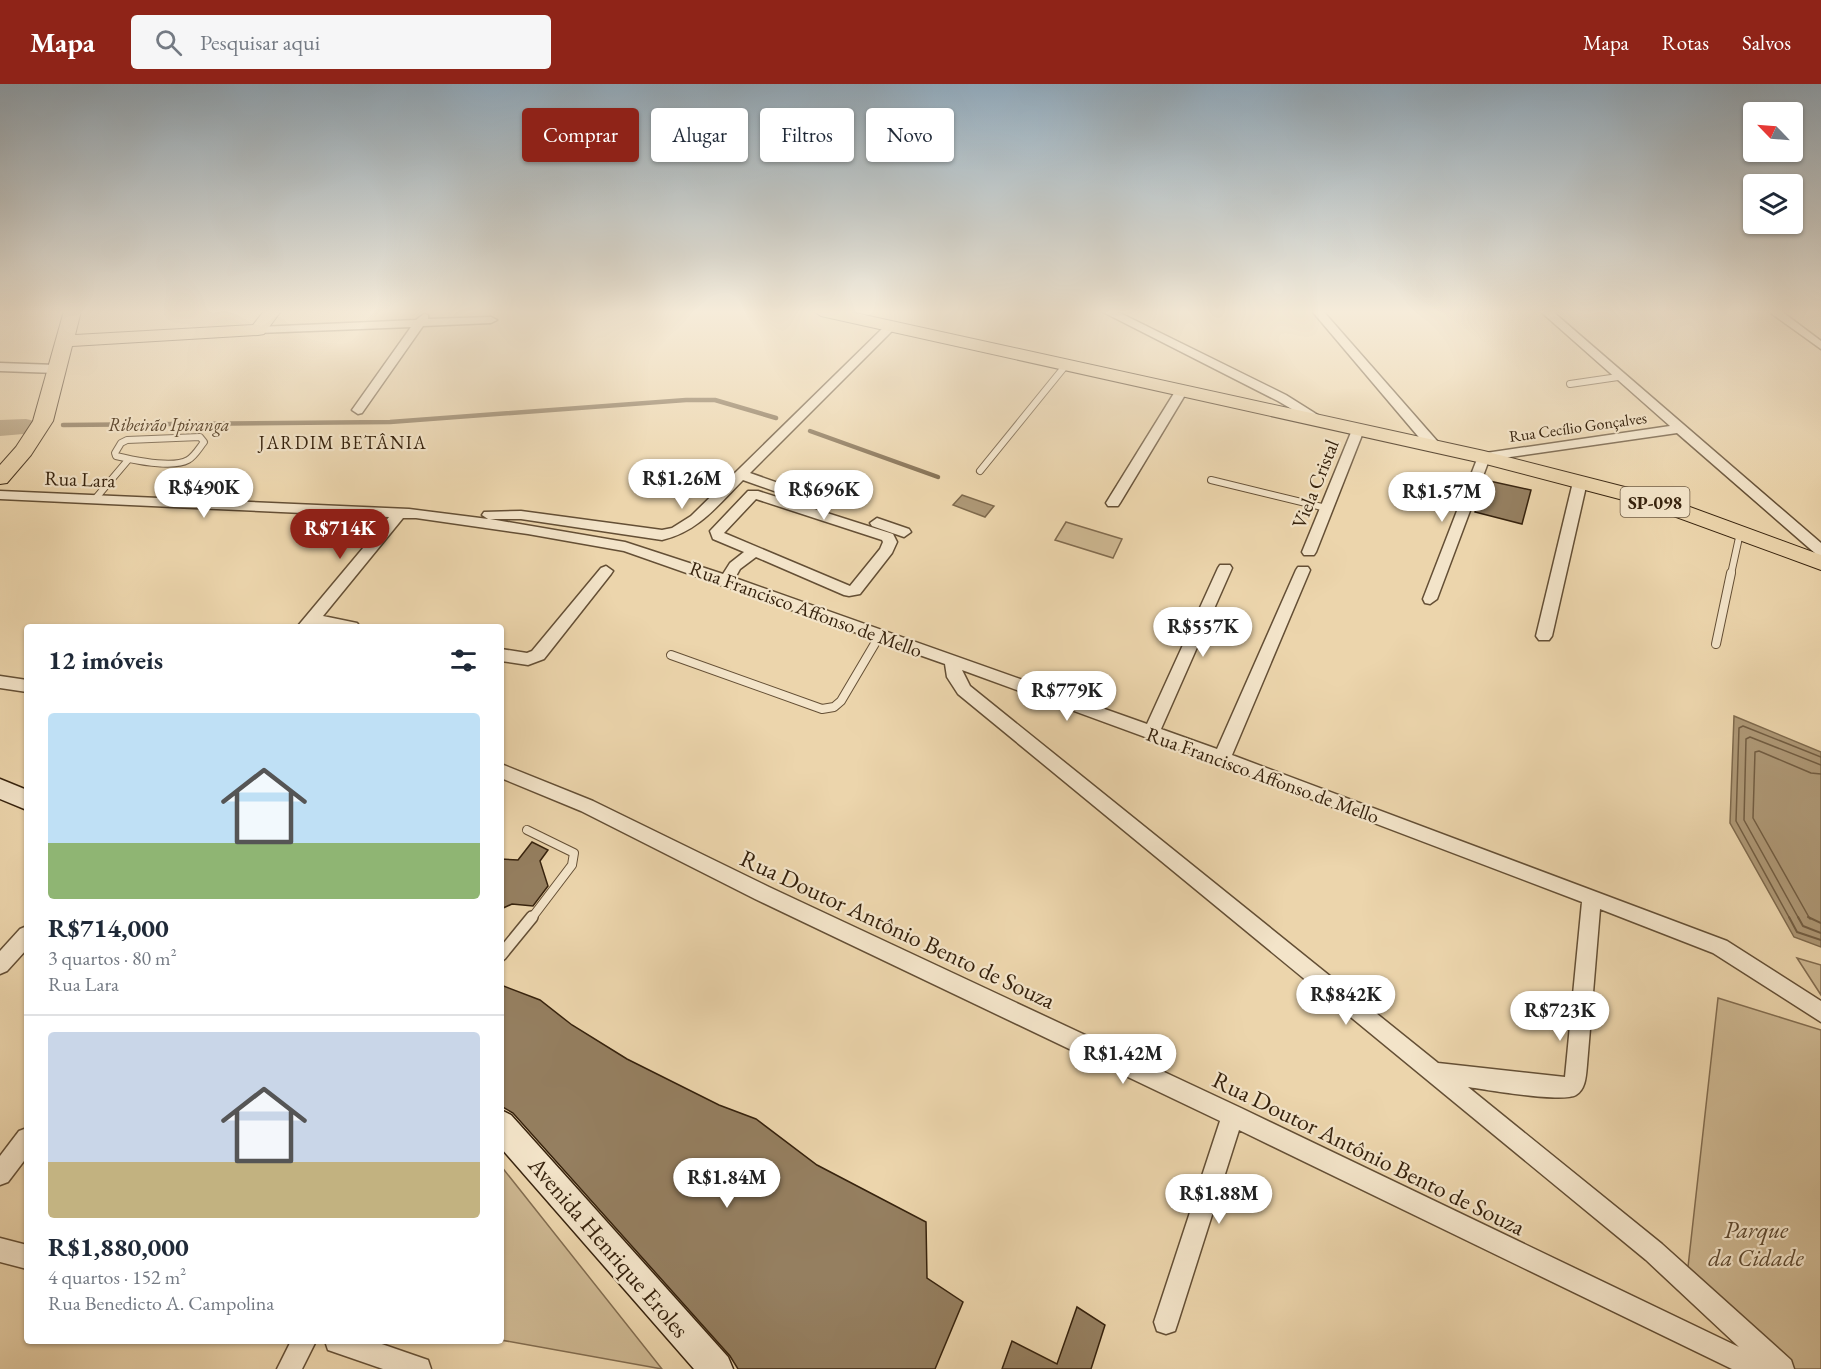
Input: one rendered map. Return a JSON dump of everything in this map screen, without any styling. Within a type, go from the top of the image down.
[{"type":"main road","points":[[0,478],[24,451],[43,421],[56,371]]},
{"type":"main road","name":"SP-098","points":[[1094,371],[1433,445],[1653,501],[1821,563]]},
{"type":"main road","points":[[0,789],[24,799]]},
{"type":"main road","name":"Avenida Henrique Eroles","points":[[504,1128],[710,1366]]},
{"type":"street","points":[[358,411],[386,371]]},
{"type":"street","points":[[308,623],[404,513],[521,515],[662,535],[676,532],[687,526],[741,475],[846,371]]},
{"type":"street","points":[[1227,371],[1282,398],[1323,422]]},
{"type":"street","points":[[1369,371],[1433,445]]},
{"type":"street","points":[[1612,371],[1821,551]]},
{"type":"street","points":[[1113,503],[1182,390]]},
{"type":"street","name":"Rua Cecílio Gonçalves","points":[[1484,457],[1678,429]]},
{"type":"street","name":"Viela Cristal","points":[[1309,552],[1358,430]]},
{"type":"street","points":[[1430,599],[1484,457]]},
{"type":"street","points":[[741,475],[904,532]]},
{"type":"street","points":[[1544,636],[1580,482]]},
{"type":"street","points":[[756,493],[888,537],[890,542],[887,550],[855,591],[849,591],[755,551],[718,536],[717,531],[749,497],[756,493]]},
{"type":"street","name":"Rua Lara","points":[[0,495],[404,513]]},
{"type":"street","name":"Rua Francisco Affonso de Mello","points":[[404,513],[528,529],[625,547],[726,580],[1222,758],[1720,947],[1821,1011]]},
{"type":"street","points":[[726,580],[735,566],[755,551]]},
{"type":"street","points":[[1151,734],[1225,568]]},
{"type":"street","points":[[504,655],[528,659],[538,655],[606,570]]},
{"type":"street","points":[[1222,758],[1303,570]]},
{"type":"street","points":[[953,662],[955,677],[973,697],[1654,1252],[1782,1369]]},
{"type":"street","points":[[1,682],[24,686]]},
{"type":"street","name":"Rua Doutor Antônio Bento de Souza","points":[[504,772],[587,806],[762,893],[1759,1369]]},
{"type":"street","points":[[1434,1073],[1562,1088],[1570,1087],[1575,1080],[1577,1065],[1592,897]]},
{"type":"street","points":[[0,965],[24,938]]},
{"type":"street","points":[[1166,1322],[1233,1116]]},
{"type":"street","points":[[0,1174],[24,1142]]},
{"type":"street","points":[[0,1250],[24,1256]]},
{"type":"street","points":[[289,1369],[302,1344]]},
{"type":"street","points":[[346,1344],[419,1369]]},
{"type":"lane","points":[[980,471],[1061,371]]},
{"type":"lane","points":[[1570,384],[1618,376]]},
{"type":"lane","points":[[200,437],[204,442],[188,460],[177,462],[128,460],[116,456],[115,453],[121,443],[127,440],[200,437]]},
{"type":"lane","points":[[95,499],[128,460]]},
{"type":"lane","points":[[1211,480],[1326,508]]},
{"type":"lane","points":[[1716,644],[1740,533]]},
{"type":"lane","points":[[671,655],[822,709],[834,707],[841,701],[880,635]]},
{"type":"lane","points":[[504,954],[572,866],[574,853],[527,830]]},
{"type":"green space","points":[[1066,522],[1122,539],[1113,558],[1055,540]]},
{"type":"green space","points":[[1797,958],[1821,965],[1821,995]]},
{"type":"green space","name":"Parque da Cidade","points":[[1718,998],[1821,1030],[1821,1369],[1794,1369],[1688,1267]]},
{"type":"green space","points":[[504,1170],[662,1369],[504,1341]]},
{"type":"water","points":[[962,495],[994,506],[985,517],[953,505]]},
{"type":"water","points":[[1734,716],[1821,752],[1821,947],[1794,937],[1730,823]]},
{"type":"building","points":[[1485,480],[1531,490],[1522,524],[1475,512]]},
{"type":"building","points":[[532,842],[548,850],[540,861],[548,886],[533,906],[512,904],[504,908],[504,859],[518,860]]},
{"type":"building","points":[[504,986],[540,1000],[572,1025],[627,1059],[719,1105],[756,1119],[817,1165],[926,1222],[927,1278],[963,1302],[935,1369],[738,1369],[730,1356],[513,1113],[504,1108]]},
{"type":"building","points":[[1077,1307],[1105,1325],[1091,1369],[1002,1369],[1012,1341],[1057,1364]]},
{"type":"waterway","name":"Ribeirão Ipiranga","points":[[63,425],[390,422],[686,400],[715,400],[776,418]]},
{"type":"waterway","name":"Ribeirão Ipiranga","points":[[0,428],[26,427]]},
{"type":"waterway","points":[[810,431],[938,477]]},
{"type":"district","name":"JARDIM BETÂNIA","points":[[343,442]]}]
